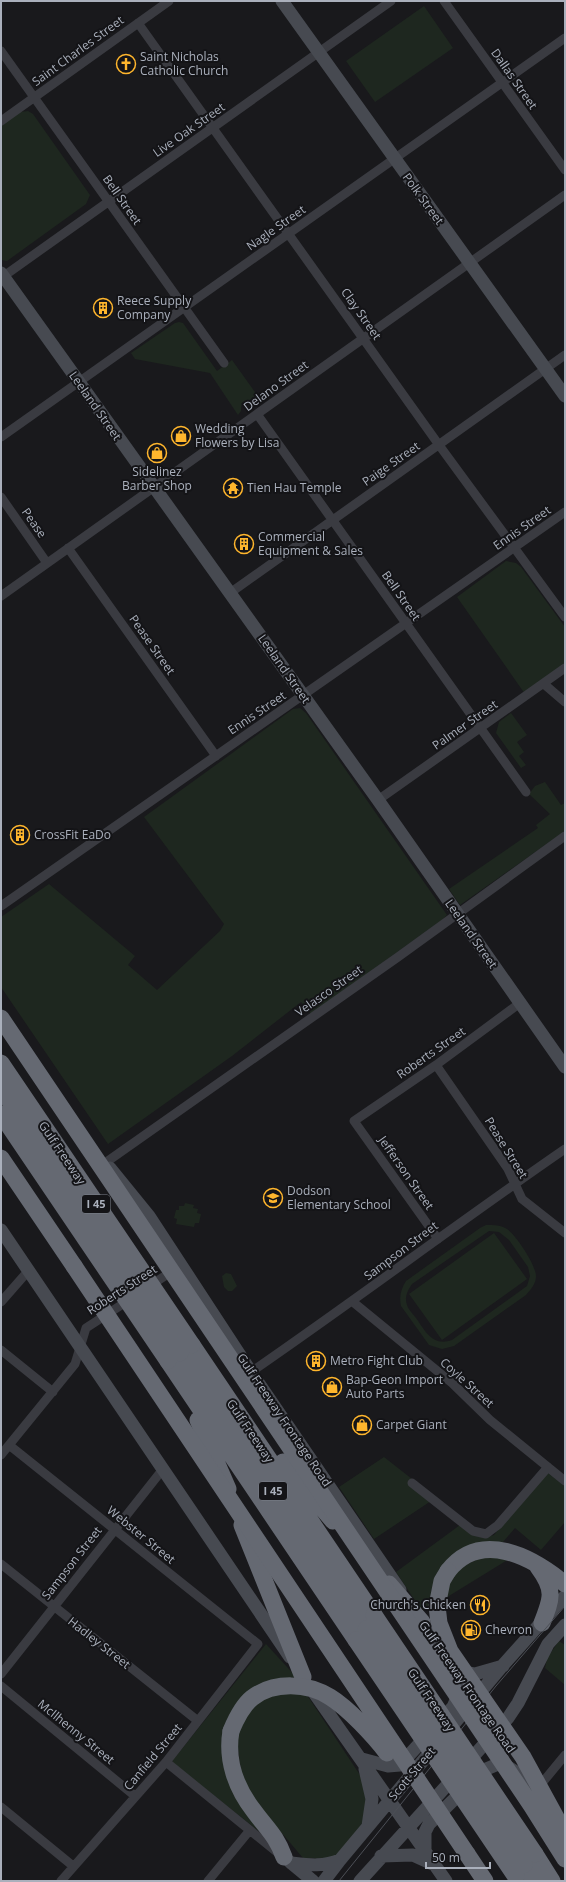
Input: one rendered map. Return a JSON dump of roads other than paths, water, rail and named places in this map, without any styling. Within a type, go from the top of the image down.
[{"type":"highway","points":[[5,1022],[518,1785],[565,1859]]},
{"type":"highway","name":"Gulf Freeway","points":[[1,1062],[180,1353],[179,1378],[366,1628]]},
{"type":"highway","name":"Gulf Freeway","points":[[1,1088],[366,1628],[523,1869],[535,1881]]},
{"type":"highway","name":"Gulf Freeway","points":[[1,1114],[180,1353],[228,1398],[366,1628]]},
{"type":"highway","points":[[1,1158],[485,1881]]},
{"type":"highway","points":[[1,1167],[74,1266]]},
{"type":"highway","points":[[179,1378],[219,1468],[303,1677]]},
{"type":"highway","points":[[228,1398],[316,1502],[422,1622]]},
{"type":"highway","points":[[565,1584],[548,1570],[520,1555],[499,1549],[482,1550],[456,1561],[442,1581],[437,1606],[439,1623],[450,1651],[523,1756],[565,1833]]},
{"type":"highway","points":[[534,1562],[550,1585],[551,1594],[542,1623]]},
{"type":"highway","points":[[287,1860],[278,1841],[253,1811],[233,1772],[229,1755],[231,1731],[245,1705],[252,1698],[264,1691],[296,1686],[306,1687],[331,1698],[374,1736],[403,1775],[467,1854]]},
{"type":"highway","name":"Gulf Freeway","points":[[523,1869],[552,1881]]},
{"type":"main road","name":"Polk Street","points":[[282,1],[393,158],[565,396]]},
{"type":"main road","name":"Leeland Street","points":[[2,276],[378,800],[565,1067]]},
{"type":"main road","name":"Gulf Freeway Frontage Road","points":[[1,1010],[5,1022],[84,1136],[149,1216],[180,1266],[251,1372],[422,1622],[452,1669],[538,1789],[565,1833]]},
{"type":"main road","points":[[1,1230],[164,1469],[303,1677],[362,1759],[446,1881]]},
{"type":"main road","name":"Scott Street","points":[[324,1881],[368,1826],[503,1666],[565,1596]]},
{"type":"main road","points":[[360,1881],[381,1856],[496,1731],[518,1703],[548,1644],[565,1625]]},
{"type":"main road","points":[[362,1759],[388,1766],[400,1765],[453,1707],[459,1693],[452,1669],[475,1674],[503,1666]]},
{"type":"main road","points":[[362,1759],[371,1791],[371,1809],[368,1826]]},
{"type":"main road","points":[[425,1851],[425,1832],[429,1824],[484,1770],[498,1764],[508,1767],[519,1774],[550,1808]]},
{"type":"main road","points":[[381,1856],[413,1855],[435,1865]]},
{"type":"main road","points":[[287,1860],[318,1866],[328,1865],[340,1860]]},
{"type":"main road","points":[[287,1860],[313,1881]]},
{"type":"street","name":"Saint Charles Street","points":[[1,121],[169,1]]},
{"type":"street","name":"Live Oak Street","points":[[2,276],[391,1]]},
{"type":"street","name":"Dallas Street","points":[[444,1],[565,170]]},
{"type":"street","name":"Clay Street","points":[[138,23],[439,445],[565,617]]},
{"type":"street","name":"Nagle Street","points":[[1,437],[289,234],[393,158],[565,38]]},
{"type":"street","name":"Bell Street","points":[[1,51],[224,364]]},
{"type":"street","name":"Delano Street","points":[[1,596],[565,195]]},
{"type":"street","name":"Paige Street","points":[[230,593],[565,355]]},
{"type":"street","name":"Bell Street","points":[[257,414],[526,792]]},
{"type":"street","name":"Pease","points":[[1,497],[47,563]]},
{"type":"street","name":"Ennis Street","points":[[1,906],[565,512]]},
{"type":"street","name":"Pease Street","points":[[68,548],[216,756]]},
{"type":"street","name":"Palmer Street","points":[[378,800],[565,668]]},
{"type":"street","points":[[544,684],[565,702]]},
{"type":"street","name":"Velasco Street","points":[[105,1163],[398,957],[565,836]]},
{"type":"street","name":"Roberts Street","points":[[354,1121],[436,1065],[520,1003]]},
{"type":"street","points":[[1,1036],[5,1022]]},
{"type":"street","name":"Pease Street","points":[[436,1065],[508,1169],[522,1199],[565,1233]]},
{"type":"street","name":"Jefferson Street","points":[[354,1121],[438,1239]]},
{"type":"street","name":"Sampson Street","points":[[251,1372],[352,1302],[515,1183],[565,1149]]},
{"type":"street","name":"Roberts Street","points":[[1,1455],[75,1364],[86,1328],[180,1266]]},
{"type":"street","points":[[1,1302],[28,1270]]},
{"type":"street","name":"Coyle Street","points":[[352,1302],[452,1383],[491,1421],[565,1481]]},
{"type":"street","points":[[1,1350],[53,1392]]},
{"type":"street","name":"Webster Street","points":[[9,1446],[258,1644]]},
{"type":"street","points":[[412,1483],[473,1531],[486,1534],[498,1526],[548,1467]]},
{"type":"street","name":"Sampson Street","points":[[1,1674],[164,1469]]},
{"type":"street","name":"Hadley Street","points":[[1,1564],[198,1721]]},
{"type":"street","name":"Canfield Street","points":[[61,1881],[166,1762],[258,1644]]},
{"type":"street","name":"McIlhenny Street","points":[[1,1686],[136,1796]]},
{"type":"street","points":[[538,1789],[565,1756]]},
{"type":"street","points":[[166,1762],[287,1860]]},
{"type":"street","points":[[1,1807],[73,1866]]},
{"type":"street","points":[[208,1881],[250,1830]]},
{"type":"tram line","points":[[339,1881],[496,1686],[565,1606]]},
{"type":"place","name":"Saint Nicholas Catholic Church","points":[[126,64]]},
{"type":"place","name":"Reece Supply Company","points":[[103,308]]},
{"type":"place","name":"Wedding Flowers by Lisa","points":[[181,436]]},
{"type":"place","name":"Sidelinez Barber Shop","points":[[157,453]]},
{"type":"place","name":"Tien Hau Temple","points":[[233,488]]},
{"type":"place","name":"Commercial Equipment & Sales","points":[[244,544]]},
{"type":"place","name":"CrossFit EaDo","points":[[20,835]]},
{"type":"place","name":"Dodson Elementary School","points":[[273,1198]]},
{"type":"place","name":"Metro Fight Club","points":[[316,1361]]},
{"type":"place","name":"Bap-Geon Import Auto Parts","points":[[332,1387]]},
{"type":"place","name":"Carpet Giant","points":[[362,1425]]},
{"type":"place","name":"Church's Chicken","points":[[480,1605]]},
{"type":"place","name":"Chevron","points":[[471,1630]]}]
